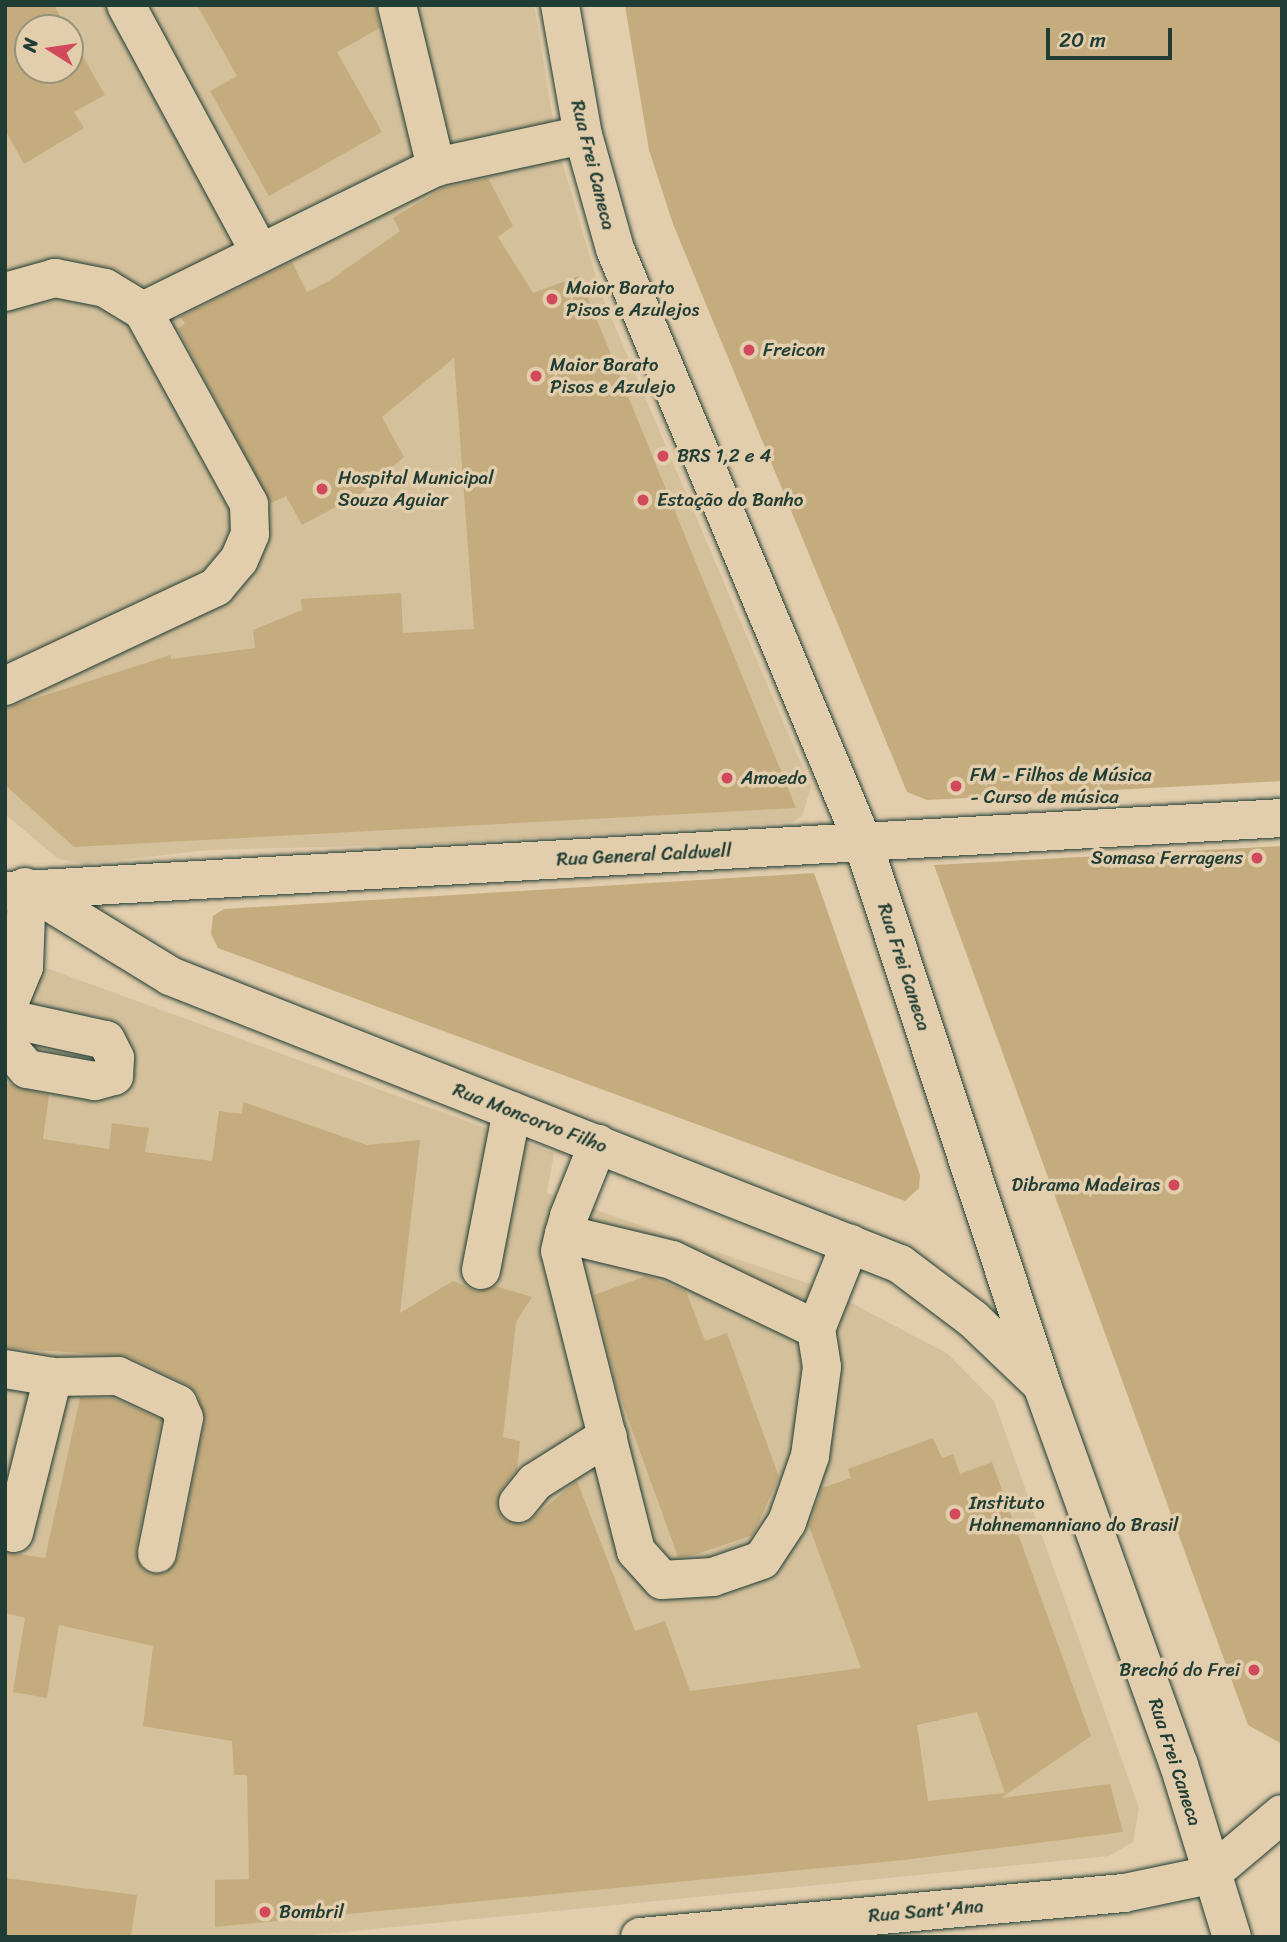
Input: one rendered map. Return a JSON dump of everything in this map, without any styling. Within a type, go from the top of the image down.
[{"type":"main road","points":[[126,5],[260,253]]},
{"type":"main road","points":[[397,5],[436,167]]},
{"type":"main road","name":"Rua Frei Caneca","points":[[560,5],[583,135],[615,249],[862,840],[1042,1385],[1179,1765],[1210,1875],[1232,1937]]},
{"type":"main road","points":[[143,311],[436,167],[583,135]]},
{"type":"main road","points":[[5,292],[55,278],[105,288],[143,311],[249,504],[250,534],[240,560],[216,587],[5,686]]},
{"type":"main road","name":"Rua General Caldwell","points":[[13,882],[1282,818]]},
{"type":"main road","points":[[5,1043],[27,1069],[95,1081],[114,1076],[115,1058],[106,1040],[5,1016],[24,967],[13,882]]},
{"type":"main road","name":"Rua Moncorvo Filho","points":[[13,882],[170,976],[900,1264],[973,1319],[1042,1385]]},
{"type":"main road","points":[[481,1270],[512,1111]]},
{"type":"main road","points":[[598,1144],[564,1234],[563,1278],[608,1436],[636,1551],[647,1569],[662,1580],[713,1577],[762,1560],[786,1522],[810,1455],[822,1367],[816,1329],[850,1244]]},
{"type":"main road","points":[[564,1234],[672,1260],[816,1329]]},
{"type":"main road","points":[[5,1370],[53,1377],[118,1376],[181,1410],[157,1553]]},
{"type":"main road","points":[[14,1532],[53,1377]]},
{"type":"main road","points":[[518,1503],[535,1482],[608,1436]]},
{"type":"main road","points":[[1210,1875],[1282,1814]]},
{"type":"main road","name":"Rua Sant'Ana","points":[[640,1937],[1124,1892],[1210,1875]]},
{"type":"shaded area","points":[[5,5],[534,5],[557,144],[600,291],[811,787],[802,816],[793,822],[434,844],[209,850],[82,864],[57,858],[5,814]]},
{"type":"shaded area","points":[[5,953],[554,1153],[547,1193],[827,1290],[948,1354],[994,1401],[1139,1808],[1133,1842],[1109,1856],[293,1937],[5,1937]]},
{"type":"building","points":[[5,5],[54,5],[59,14],[14,14],[14,84],[84,84],[84,58],[105,95],[74,112],[84,128],[24,164],[5,130]]},
{"type":"building","points":[[197,5],[376,5],[380,28],[337,52],[382,132],[269,196],[210,91],[237,76]]},
{"type":"building","points":[[625,5],[1282,5],[1282,781],[927,800],[907,792],[673,224],[649,150]]},
{"type":"building","points":[[488,178],[513,226],[498,237],[533,293],[579,276],[796,808],[74,847],[5,785],[5,708],[171,655],[171,659],[255,648],[253,630],[302,610],[301,599],[401,593],[403,633],[474,629],[454,358],[382,417],[404,457],[360,494],[302,525],[286,496],[271,503],[178,329],[185,323],[180,317],[292,262],[307,292],[329,281],[400,231],[393,218],[443,188]]},
{"type":"building","points":[[1282,846],[1282,1744],[1248,1725],[934,865]]},
{"type":"building","points":[[814,873],[920,1175],[919,1188],[905,1201],[218,948],[211,934],[213,916],[224,909]]},
{"type":"building","points":[[5,1083],[49,1095],[43,1139],[109,1149],[112,1123],[149,1128],[145,1152],[212,1161],[219,1111],[242,1114],[243,1102],[367,1145],[420,1140],[400,1313],[453,1281],[476,1291],[495,1286],[532,1297],[516,1322],[503,1437],[520,1441],[517,1470],[501,1490],[498,1511],[505,1520],[525,1524],[577,1481],[635,1631],[665,1621],[690,1691],[861,1668],[809,1526],[822,1488],[851,1478],[848,1469],[933,1438],[942,1458],[953,1454],[960,1474],[992,1462],[1091,1736],[1001,1798],[1110,1784],[1123,1832],[904,1860],[215,1927],[215,1880],[249,1879],[247,1775],[234,1775],[232,1741],[143,1726],[153,1646],[59,1625],[47,1698],[13,1692],[25,1618],[5,1613],[5,1552],[45,1558],[80,1398],[113,1398],[161,1420],[136,1549],[142,1569],[153,1574],[165,1573],[178,1558],[205,1422],[198,1395],[188,1385],[127,1356],[5,1348]],"holes":[[[977,1712],[1005,1793],[928,1801],[917,1725]]]},
{"type":"building","points":[[646,1276],[686,1291],[705,1341],[727,1333],[779,1477],[753,1535],[691,1556],[678,1557],[617,1388],[594,1295]]},
{"type":"building","points":[[5,1878],[137,1895],[131,1937],[5,1937]]},
{"type":"place","name":"Maior Barato Pisos e Azulejos","points":[[552,299]]},
{"type":"place","name":"Freicon","points":[[749,350]]},
{"type":"place","name":"Maior Barato Pisos e Azulejo","points":[[536,376]]},
{"type":"place","name":"BRS 1,2 e 4","points":[[663,456]]},
{"type":"place","name":"Hospital Municipal Souza Aguiar","points":[[322,489]]},
{"type":"place","name":"Estação do Banho","points":[[643,500]]},
{"type":"place","name":"Amoedo","points":[[727,778]]},
{"type":"place","name":"FM - Filhos de Música - Curso de música","points":[[956,786]]},
{"type":"place","name":"Somasa Ferragens","points":[[1257,858]]},
{"type":"place","name":"Dibrama Madeiras","points":[[1174,1185]]},
{"type":"place","name":"Instituto Hahnemanniano do Brasil","points":[[955,1514]]},
{"type":"place","name":"Brechó do Frei","points":[[1254,1670]]},
{"type":"place","name":"Bombril","points":[[265,1912]]}]
